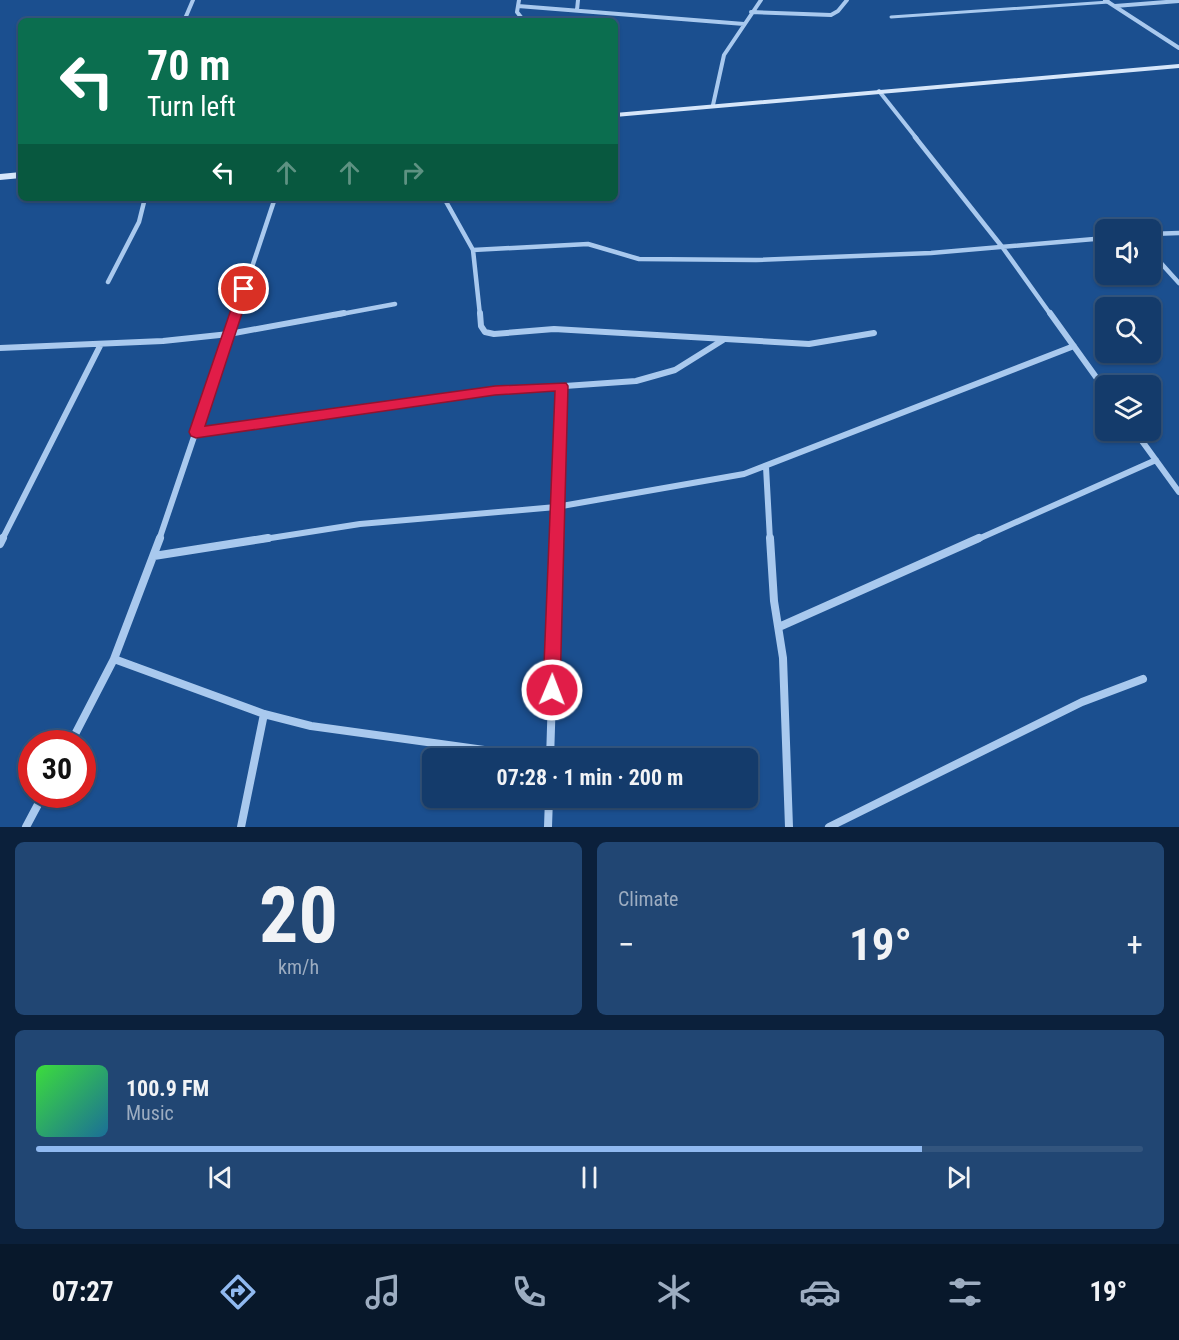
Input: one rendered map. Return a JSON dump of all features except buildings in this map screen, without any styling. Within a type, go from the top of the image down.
[{"type":"main road","points":[[618,115],[1179,66]]},
{"type":"main road","points":[[0,177],[18,175]]},
{"type":"street","points":[[185,18],[193,0]]},
{"type":"street","points":[[519,0],[517,12],[522,18]]},
{"type":"street","points":[[577,10],[578,0]]},
{"type":"street","points":[[713,105],[724,55],[761,0]]},
{"type":"street","points":[[751,12],[831,15],[838,11],[847,0]]},
{"type":"street","points":[[1107,1],[1179,48]]},
{"type":"street","points":[[1115,6],[1179,2]]},
{"type":"street","points":[[518,6],[744,24]]},
{"type":"street","points":[[879,91],[1003,248],[1095,375]]},
{"type":"street","points":[[108,282],[139,222],[144,201]]},
{"type":"street","points":[[77,730],[114,659],[154,556],[273,201]]},
{"type":"street","points":[[445,201],[473,249],[481,326],[485,332],[554,329],[809,344],[874,333]]},
{"type":"street","points":[[1161,234],[1179,233]]},
{"type":"street","points":[[473,249],[588,244],[604,246],[631,258],[697,261],[844,259],[1095,239]]},
{"type":"street","points":[[1161,263],[1179,283]]},
{"type":"street","points":[[0,348],[101,344],[229,334],[395,304]]},
{"type":"street","points":[[196,432],[495,391],[636,381],[675,370],[723,340]]},
{"type":"street","points":[[0,544],[101,344]]},
{"type":"street","points":[[154,556],[360,524],[556,507],[744,474],[1074,346]]},
{"type":"street","points":[[550,748],[556,507],[562,386]]},
{"type":"street","points":[[1142,441],[1179,492]]},
{"type":"street","points":[[779,627],[1156,460]]},
{"type":"street","points":[[766,467],[774,601],[783,658],[789,827]]},
{"type":"street","points":[[114,659],[264,714],[311,726],[470,748]]},
{"type":"street","points":[[829,827],[1082,702],[1143,679]]},
{"type":"street","points":[[241,827],[264,714]]},
{"type":"street","points":[[26,827],[36,808]]},
{"type":"street","points":[[548,827],[549,808]]},
{"type":"lane","points":[[891,17],[1107,1]]},
{"type":"route","points":[[244,289],[196,432],[495,391],[562,386],[556,507],[552,690]]}]
